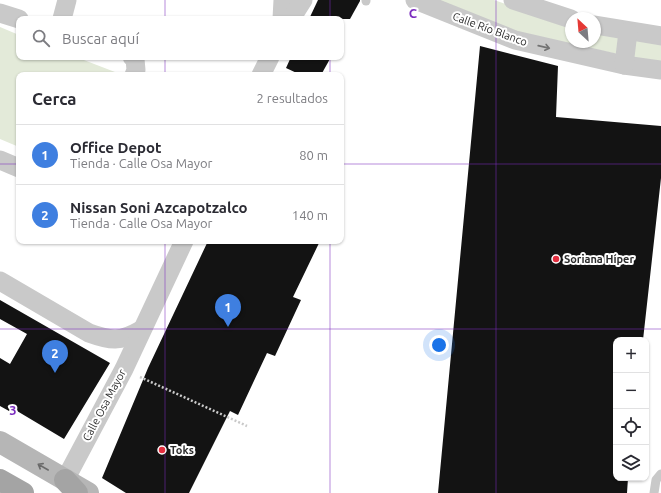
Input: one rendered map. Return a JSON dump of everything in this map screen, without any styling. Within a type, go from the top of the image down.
[{"type":"main road","points":[[0,480],[22,493]]},
{"type":"street","points":[[63,16],[67,0]]},
{"type":"street","points":[[282,16],[283,0]]},
{"type":"street","points":[[293,16],[303,0]]},
{"type":"street","name":"Calle Río Blanco","points":[[416,0],[515,40],[624,65],[661,70]]},
{"type":"street","points":[[513,0],[565,18]]},
{"type":"street","points":[[0,13],[16,18]]},
{"type":"street","points":[[601,26],[628,32],[661,36]]},
{"type":"street","points":[[624,65],[628,32]]},
{"type":"street","points":[[135,60],[135,72]]},
{"type":"street","points":[[262,72],[268,60]]},
{"type":"street","points":[[0,160],[16,167]]},
{"type":"street","name":"Calle Osa Mayor","points":[[71,486],[141,330],[183,244]]},
{"type":"street","points":[[0,281],[89,333],[102,338],[117,340],[127,338],[141,330]]},
{"type":"street","points":[[0,442],[71,486],[88,493]]},
{"type":"lane","points":[[654,493],[656,480],[661,474]]},
{"type":"path","points":[[124,369],[247,426]]},
{"type":"green space","points":[[433,0],[494,0],[565,24],[565,43],[516,33]]},
{"type":"green space","points":[[0,27],[16,34],[16,60],[84,60],[115,72],[16,72],[16,146],[0,139]]},
{"type":"green space","points":[[601,32],[661,43],[661,63],[588,48],[601,48]]},
{"type":"building","points":[[318,0],[360,0],[350,19],[344,19],[344,16],[310,16]]},
{"type":"building","name":"Soriana Híper","points":[[480,46],[558,66],[556,117],[661,126],[661,178],[643,337],[613,337],[613,481],[628,481],[627,493],[438,493]]},
{"type":"building","points":[[290,60],[329,60],[323,72],[295,72],[286,68]]},
{"type":"building","points":[[207,244],[319,244],[293,297],[301,300],[275,356],[267,353],[238,415],[230,411],[189,493],[126,493],[102,478],[148,368]]},
{"type":"building","points":[[0,300],[110,363],[64,439],[12,408],[9,411],[0,406],[0,358],[10,364],[27,334],[0,319]]},
{"type":"place","name":"Soriana Híper","points":[[556,259]]},
{"type":"place","name":"Office Depot","points":[[228,327]]},
{"type":"place","name":"Nissan Soni Azcapotzalco","points":[[55,373]]},
{"type":"place","name":"Toks","points":[[162,450]]}]
